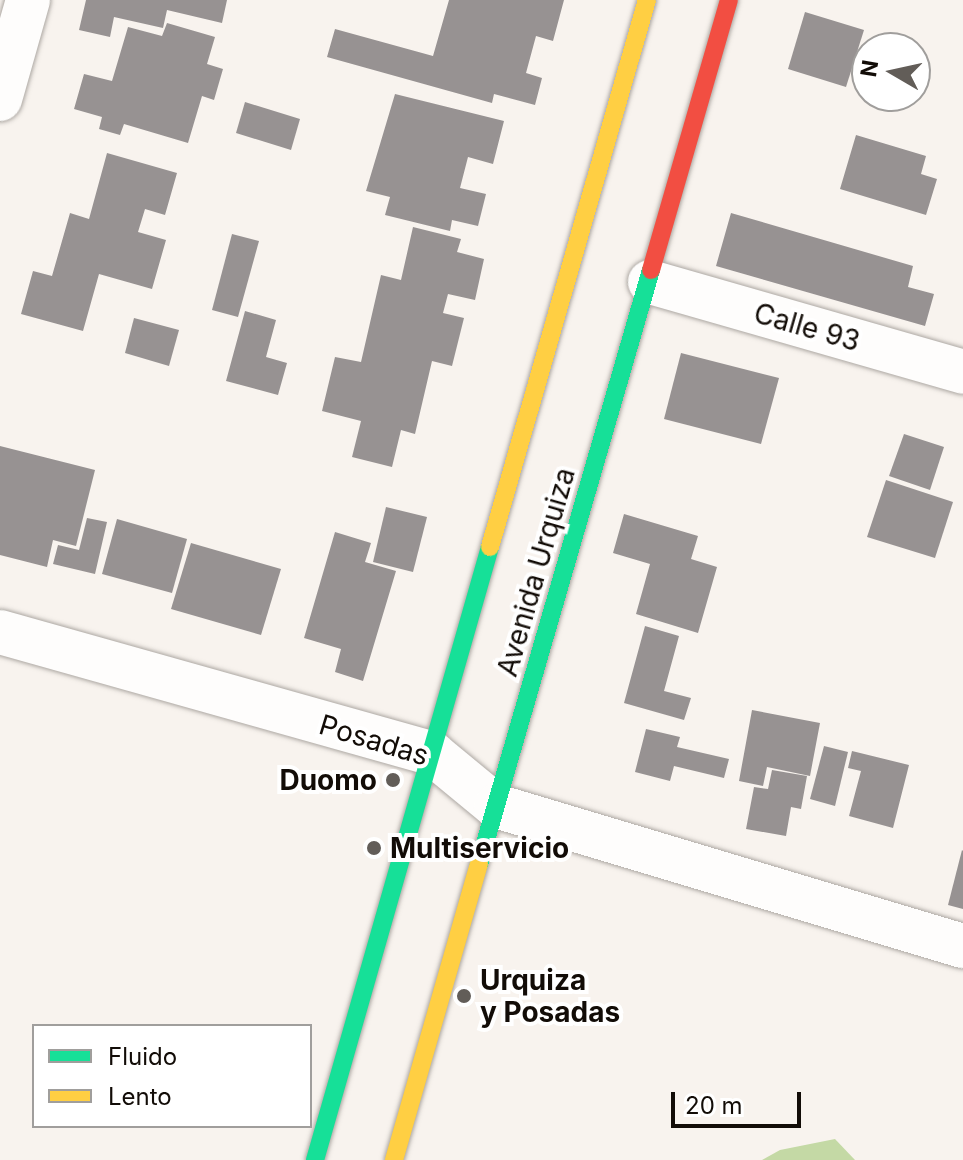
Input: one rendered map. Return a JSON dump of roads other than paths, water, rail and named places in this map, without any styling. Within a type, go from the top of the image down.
[{"type":"main road","name":"Avenida Urquiza","points":[[315,1160],[647,0]]},
{"type":"main road","name":"Avenida Urquiza","points":[[394,1160],[729,0]]},
{"type":"street","points":[[0,99],[28,0]]},
{"type":"street","name":"Calle 93","points":[[650,282],[963,372]]},
{"type":"street","name":"Posadas","points":[[0,632],[433,754],[496,806],[963,946]]},
{"type":"place","name":"Duomo","points":[[393,780]]},
{"type":"place","name":"Multiservicio","points":[[374,848]]},
{"type":"place","name":"Urquiza y Posadas","points":[[464,996]]}]
